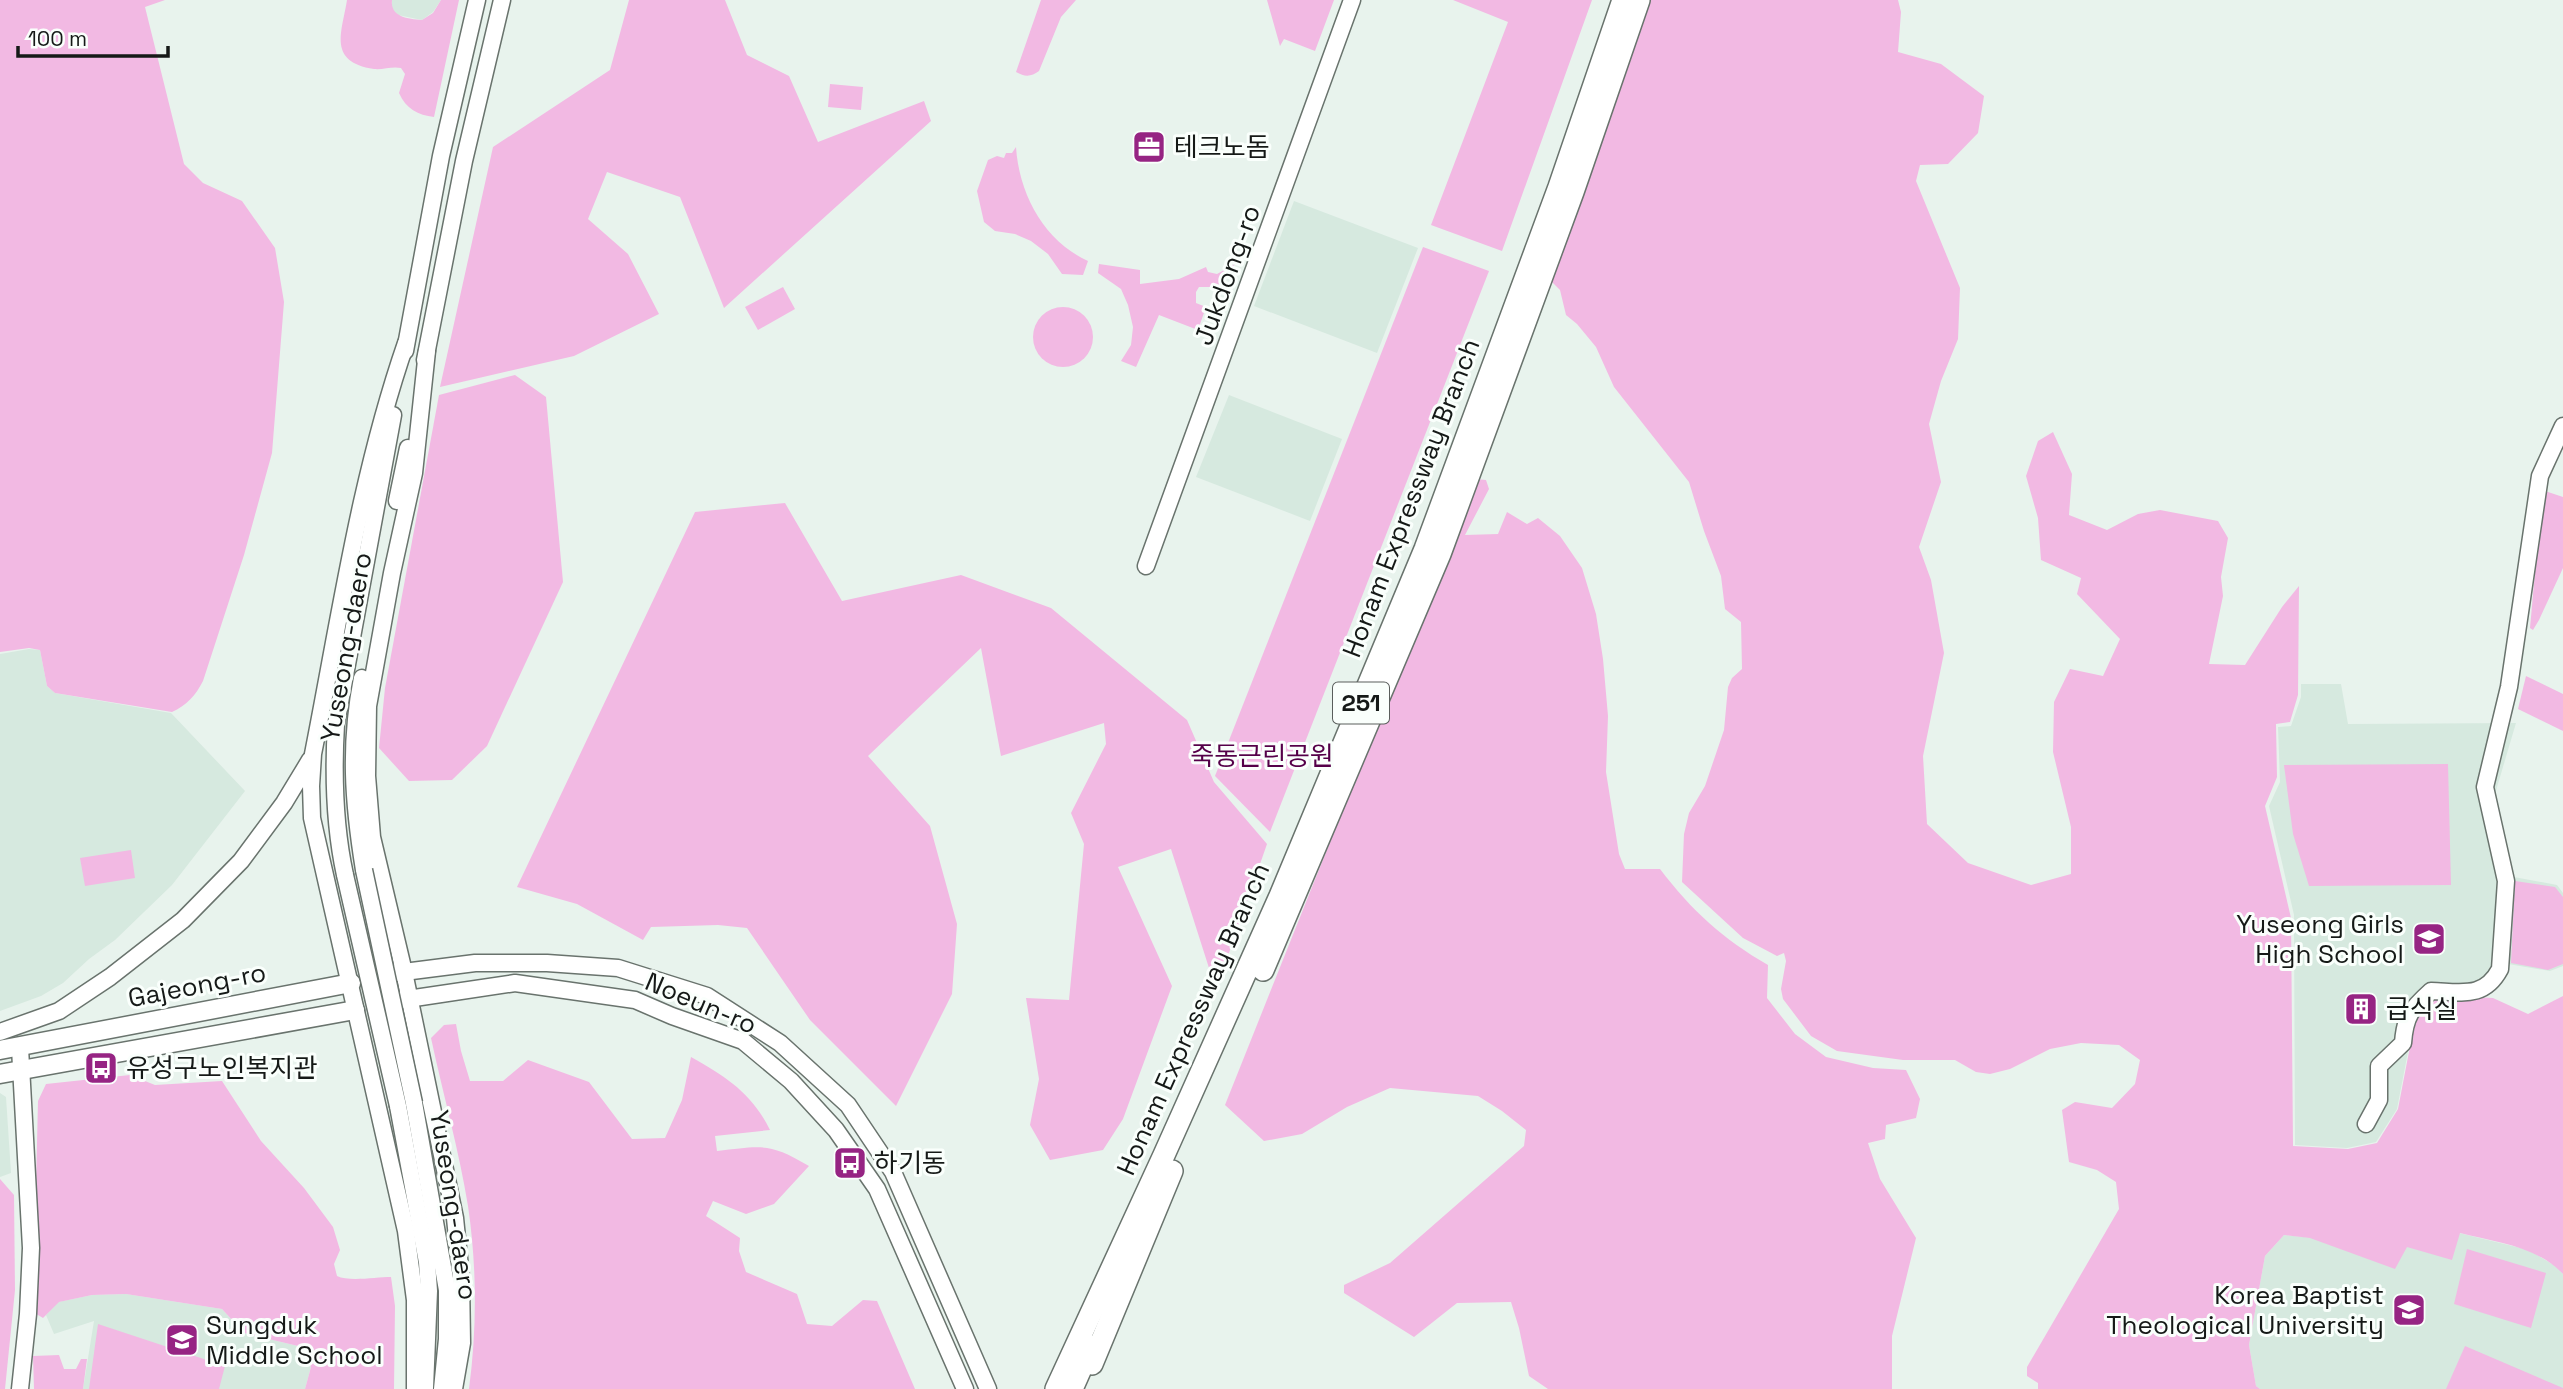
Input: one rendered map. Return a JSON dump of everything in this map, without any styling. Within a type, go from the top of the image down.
[{"type":"highway","name":"Honam Expressway Branch","points":[[1072,1389],[1425,549],[1559,187],[1623,0]]},
{"type":"highway","name":"Honam Expressway Branch","points":[[1055,1389],[1293,902],[1440,554],[1573,192],[1639,0]]},
{"type":"highway","points":[[1045,1389],[1170,1158]]},
{"type":"highway","points":[[1082,1389],[1170,1158]]},
{"type":"main road","name":"Yuseong-daero","points":[[425,1389],[427,1262],[406,1104],[345,875],[335,812],[334,767],[336,724],[406,343],[441,156],[477,0]]},
{"type":"main road","name":"Yuseong-daero","points":[[442,1389],[447,1339],[447,1290],[406,1104],[364,870],[352,790],[352,748],[356,707],[464,160],[502,0]]},
{"type":"main road","name":"Jukdong-ro","points":[[1146,566],[1352,0]]},
{"type":"main road","points":[[406,343],[390,389],[379,433],[313,754],[311,786],[312,818],[406,1231],[415,1300],[415,1389]]},
{"type":"main road","points":[[427,351],[414,473],[392,573],[368,706],[367,776],[372,837],[410,999],[455,1218],[461,1278],[462,1343],[454,1389]]},
{"type":"main road","points":[[2367,1124],[2379,1100],[2379,1066],[2403,1044],[2404,1023],[2414,1006],[2431,991],[2476,993],[2493,981],[2500,969],[2507,881],[2485,787],[2510,687],[2540,476],[2563,426]]},
{"type":"main road","points":[[0,1032],[59,1011],[110,977],[183,920],[242,861],[284,803],[313,754]]},
{"type":"main road","name":"Noeun-ro","points":[[404,972],[475,963],[547,963],[618,968],[707,996],[780,1044],[848,1105],[893,1172],[988,1389]]},
{"type":"main road","name":"Gajeong-ro","points":[[0,1050],[404,972]]},
{"type":"main road","name":"Noeun-ro","points":[[355,1010],[515,983],[635,1000],[743,1041],[791,1081],[827,1120],[877,1189],[965,1389]]},
{"type":"main road","name":"Gajeong-ro","points":[[0,1074],[355,1010]]},
{"type":"main road","points":[[20,1048],[30,1248],[28,1314],[20,1389]]},
{"type":"shaded area","points":[[392,0],[441,0],[433,12],[422,20],[398,15],[392,10]]},
{"type":"shaded area","points":[[1294,201],[1418,248],[1377,353],[1254,306]]},
{"type":"shaded area","points":[[1229,395],[1342,439],[1310,521],[1196,477]]},
{"type":"shaded area","points":[[40,650],[47,686],[55,693],[171,713],[245,791],[172,885],[115,940],[63,983],[41,996],[0,1011],[0,654]]},
{"type":"shaded area","name":"Yuseong Girls High School","points":[[2301,684],[2341,684],[2348,724],[2516,723],[2495,794],[2514,877],[2557,885],[2563,893],[2563,966],[2550,971],[2508,964],[2502,983],[2481,995],[2416,1010],[2397,1109],[2376,1142],[2347,1148],[2295,1145],[2294,915],[2269,806],[2280,782],[2278,727],[2291,726],[2301,697]]},
{"type":"shaded area","points":[[0,1093],[6,1097],[11,1173],[0,1177]]},
{"type":"shaded area","name":"Korea Baptist Theological University","points":[[2459,1233],[2529,1250],[2557,1267],[2563,1274],[2563,1389],[2260,1389],[2256,1386],[2249,1345],[2265,1256],[2284,1235],[2407,1247]]},
{"type":"shaded area","name":"Sungduk Middle School","points":[[126,1294],[222,1309],[244,1333],[298,1346],[311,1367],[305,1389],[83,1389],[94,1321],[54,1334],[46,1315],[58,1302],[92,1295]]},
{"type":"green space","points":[[0,0],[165,0],[145,7],[184,164],[203,183],[242,201],[275,248],[284,302],[272,453],[244,555],[203,681],[190,700],[172,712],[55,693],[47,686],[40,650],[29,648],[0,652]]},
{"type":"green space","points":[[347,0],[392,0],[397,14],[422,20],[433,13],[441,0],[459,0],[434,117],[413,110],[402,99],[399,93],[405,74],[401,68],[374,69],[349,60],[343,53],[341,34]]},
{"type":"green space","points":[[629,0],[725,0],[747,55],[789,76],[818,142],[924,101],[931,121],[724,308],[680,197],[607,172],[588,219],[628,254],[659,314],[574,356],[440,387],[493,147],[610,70]]},
{"type":"green space","points":[[1041,0],[1076,0],[1061,17],[1039,71],[1025,75],[1016,72]]},
{"type":"green space","points":[[1267,0],[1334,0],[1315,51],[1284,39],[1280,46]]},
{"type":"green space","points":[[1453,0],[1592,0],[1502,251],[1431,225],[1508,22]]},
{"type":"green space","points":[[1646,0],[1898,0],[1901,12],[1898,52],[1941,64],[1984,96],[1978,133],[1948,164],[1920,165],[1916,181],[1960,288],[1958,339],[1941,381],[1929,424],[1941,482],[1919,547],[1931,580],[1944,653],[1923,756],[1927,824],[1968,863],[2031,885],[2071,874],[2071,827],[2053,752],[2054,702],[2070,669],[2103,676],[2120,639],[2077,594],[2081,578],[2041,560],[2038,518],[2026,476],[2038,441],[2053,432],[2072,474],[2069,515],[2107,530],[2138,514],[2160,510],[2218,521],[2228,538],[2221,577],[2223,596],[2209,664],[2245,665],[2282,607],[2299,586],[2298,695],[2290,722],[2276,724],[2277,777],[2265,806],[2291,918],[2293,1146],[2348,1149],[2377,1143],[2398,1109],[2417,1010],[2438,995],[2493,998],[2528,1014],[2563,996],[2563,1274],[2541,1257],[2528,1251],[2460,1233],[2452,1260],[2407,1247],[2395,1269],[2310,1238],[2284,1235],[2265,1256],[2249,1345],[2256,1386],[2260,1389],[2038,1389],[2038,1383],[2027,1376],[2027,1367],[2119,1209],[2116,1182],[2097,1170],[2069,1162],[2062,1110],[2075,1102],[2112,1108],[2135,1084],[2140,1060],[2119,1045],[2081,1043],[2050,1049],[2010,1069],[1990,1074],[1976,1072],[1955,1060],[1903,1060],[1837,1051],[1811,1036],[1783,999],[1781,989],[1786,961],[1784,953],[1777,956],[1743,938],[1682,882],[1684,834],[1689,813],[1705,786],[1724,730],[1728,687],[1732,678],[1742,669],[1741,622],[1725,609],[1721,576],[1689,482],[1614,387],[1596,347],[1566,315],[1560,290],[1549,279]]},
{"type":"green space","points":[[830,84],[863,87],[861,110],[828,107]]},
{"type":"green space","points":[[1016,147],[1022,182],[1028,198],[1047,229],[1072,252],[1088,261],[1083,275],[1062,274],[1048,254],[1031,241],[1015,234],[995,231],[984,222],[977,191],[988,160],[997,156],[1004,158],[1006,153],[1012,153]]},
{"type":"green space","name":"죽동근린공원","points":[[1423,247],[1489,271],[1270,832],[1215,776]]},
{"type":"green space","points":[[1099,264],[1140,270],[1140,284],[1179,279],[1206,267],[1208,272],[1217,274],[1235,264],[1218,287],[1199,287],[1196,292],[1196,303],[1206,307],[1198,330],[1159,315],[1136,367],[1121,361],[1131,345],[1133,327],[1128,305],[1121,289],[1098,273]]},
{"type":"green space","points":[[783,287],[795,309],[758,330],[745,307]]},
{"type":"green space","points":[[1063,307],[1080,312],[1088,320],[1093,337],[1088,354],[1080,362],[1063,367],[1046,362],[1038,354],[1033,337],[1038,320],[1046,312]]},
{"type":"green space","points":[[515,375],[546,397],[563,582],[487,746],[452,780],[409,781],[379,748],[385,688],[439,395]]},
{"type":"green space","points":[[1475,479],[1486,480],[1489,489],[1465,535],[1498,534],[1507,512],[1527,524],[1538,518],[1560,536],[1582,568],[1596,614],[1603,659],[1608,716],[1606,772],[1619,854],[1625,869],[1660,869],[1709,923],[1768,965],[1767,998],[1795,1034],[1826,1057],[1873,1068],[1906,1070],[1920,1099],[1916,1118],[1886,1125],[1885,1139],[1868,1143],[1880,1179],[1916,1238],[1892,1336],[1892,1389],[1548,1389],[1529,1376],[1511,1302],[1457,1303],[1414,1337],[1344,1293],[1344,1285],[1390,1263],[1524,1146],[1526,1130],[1478,1096],[1390,1088],[1347,1107],[1302,1134],[1264,1141],[1225,1105]]},
{"type":"green space","points":[[2545,491],[2563,497],[2563,568],[2533,630],[2530,628],[2540,517]]},
{"type":"green space","points":[[785,503],[842,601],[961,575],[1051,608],[1187,720],[1214,782],[1267,844],[1223,970],[1209,968],[1171,849],[1118,867],[1172,986],[1123,1119],[1103,1150],[1050,1160],[1030,1125],[1039,1079],[1026,998],[1069,1000],[1084,844],[1071,813],[1106,744],[1104,723],[1001,756],[981,648],[868,756],[930,826],[957,924],[952,994],[896,1106],[810,1020],[747,928],[718,925],[651,927],[643,940],[577,904],[517,887],[695,512]]},
{"type":"green space","points":[[2526,676],[2563,694],[2563,731],[2518,709]]},
{"type":"green space","points":[[2448,764],[2451,885],[2309,886],[2293,834],[2284,765]]},
{"type":"green space","points":[[131,850],[135,878],[85,886],[80,858]]},
{"type":"green space","points":[[2515,881],[2555,887],[2563,897],[2563,964],[2548,970],[2511,963]]},
{"type":"green space","points":[[456,1024],[470,1081],[503,1081],[528,1060],[589,1082],[632,1139],[665,1138],[682,1100],[691,1057],[736,1087],[755,1105],[770,1130],[715,1136],[717,1151],[774,1149],[809,1166],[774,1204],[746,1214],[713,1201],[706,1216],[740,1238],[739,1251],[746,1272],[797,1294],[807,1324],[832,1326],[863,1300],[877,1301],[915,1389],[469,1389],[475,1298],[471,1229],[460,1164],[431,1038],[444,1025]]},
{"type":"green space","points":[[130,1075],[155,1085],[222,1081],[261,1141],[304,1188],[333,1227],[340,1250],[334,1264],[337,1276],[355,1279],[391,1277],[395,1306],[394,1389],[305,1389],[311,1367],[298,1346],[244,1333],[222,1309],[126,1294],[92,1295],[59,1302],[43,1318],[33,1312],[38,1101],[46,1084]]},
{"type":"green space","points":[[0,1179],[14,1195],[15,1290],[5,1389],[0,1389]]},
{"type":"green space","points":[[2467,1249],[2546,1273],[2531,1328],[2454,1304]]},
{"type":"green space","points":[[98,1324],[225,1366],[219,1389],[89,1389]]},
{"type":"green space","points":[[2465,1346],[2563,1388],[2563,1389],[2446,1389]]},
{"type":"green space","points":[[59,1355],[64,1369],[76,1369],[81,1359],[87,1359],[83,1389],[34,1389],[33,1356]]},
{"type":"place","name":"테크노돔","points":[[1149,147]]},
{"type":"place","name":"Yuseong Girls High School","points":[[2429,939]]},
{"type":"place","name":"급식실","points":[[2361,1009]]},
{"type":"place","name":"유성구노인복지관","points":[[101,1068]]},
{"type":"place","name":"하기동","points":[[850,1163]]},
{"type":"place","name":"Korea Baptist Theological University","points":[[2409,1310]]},
{"type":"place","name":"Sungduk Middle School","points":[[182,1340]]}]
